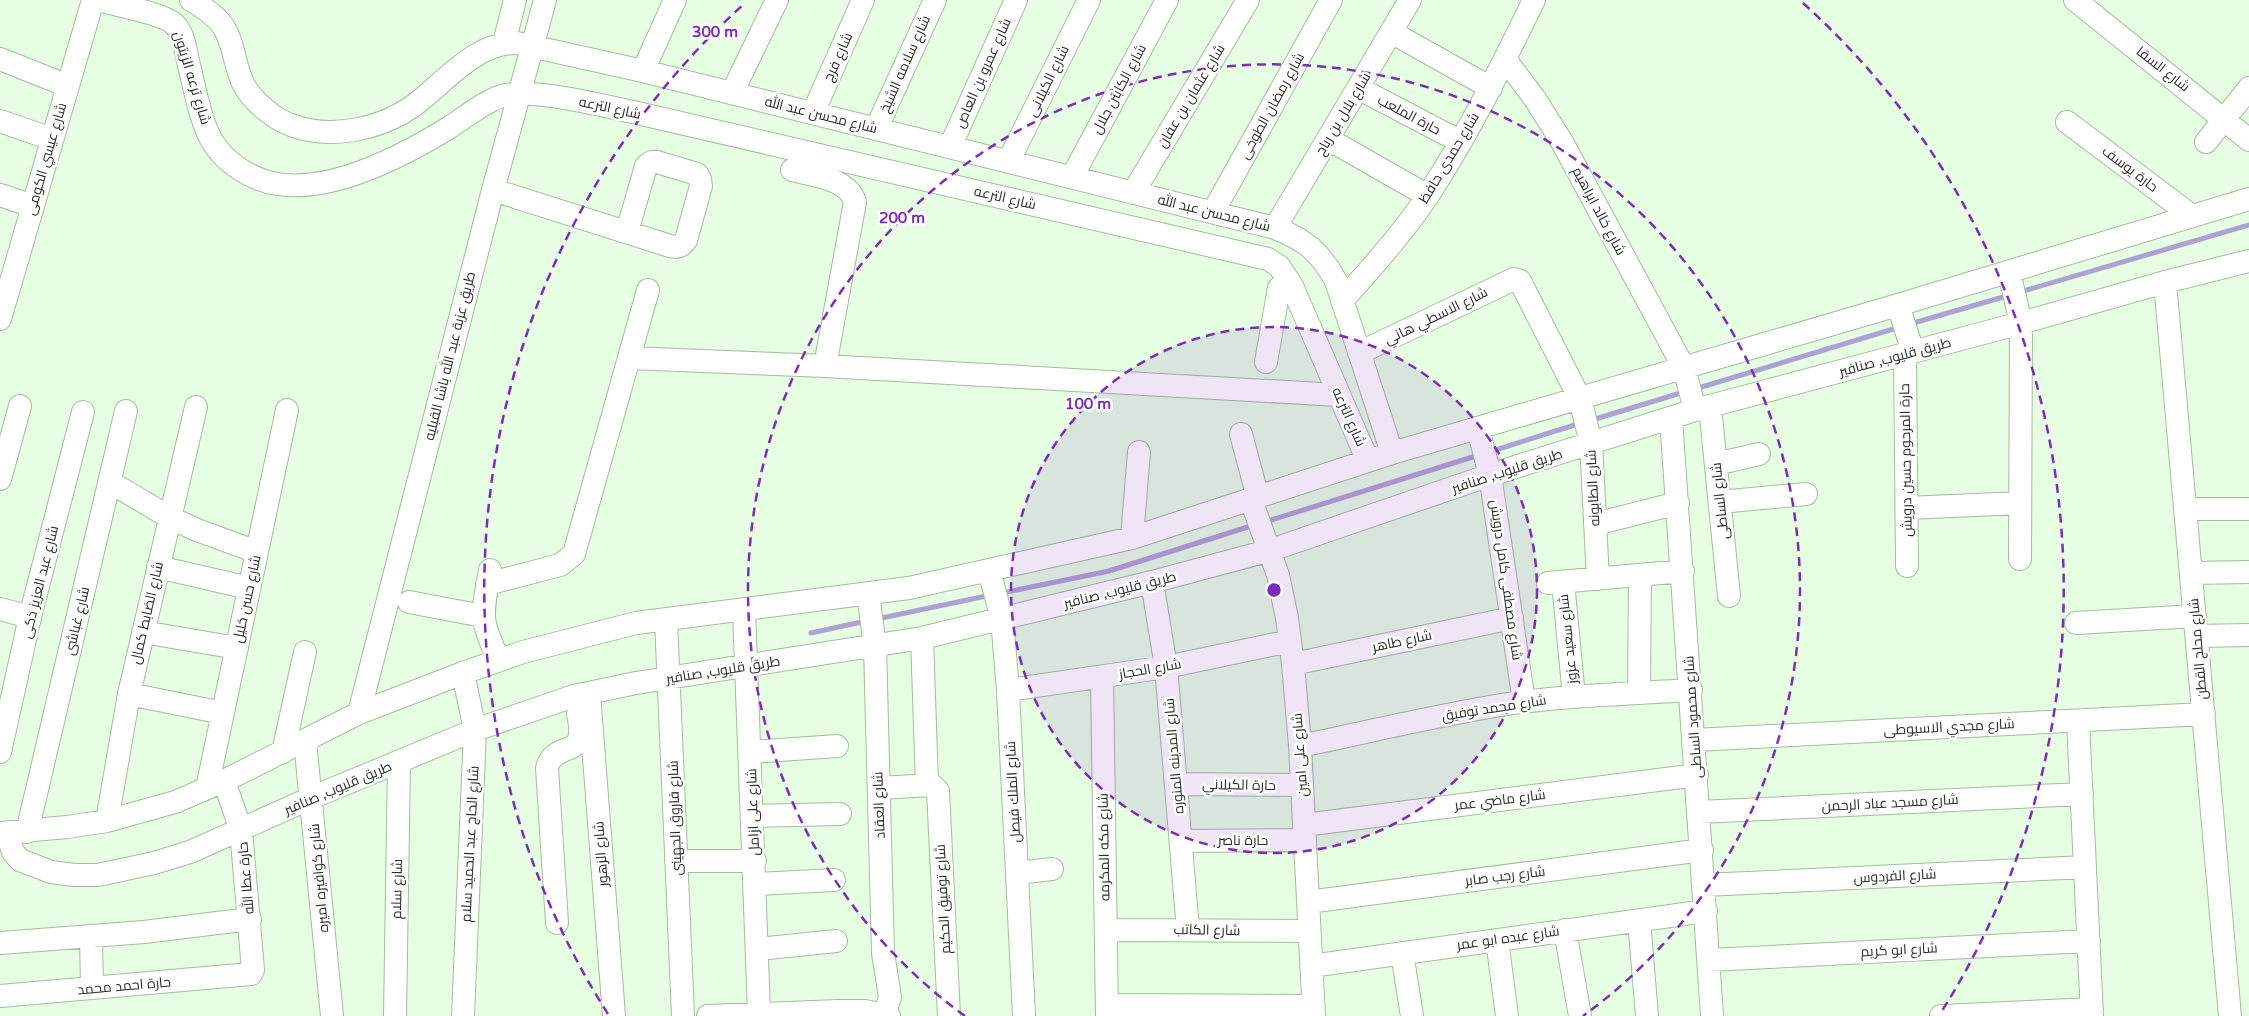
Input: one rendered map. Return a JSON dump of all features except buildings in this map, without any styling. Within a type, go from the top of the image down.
[{"type":"street","name":"شارع عيسي الكومى","points":[[0,318],[6,276],[33,206],[93,0]]},
{"type":"street","name":"شارع ترعه الزيتون","points":[[98,0],[161,17],[175,24],[183,38],[196,91],[212,141],[229,161],[251,176],[276,184],[303,185],[324,182],[395,159],[486,103],[502,95],[518,94]]},
{"type":"street","name":"شارع محسن عبد الله","points":[[191,0],[213,14],[224,28],[245,86],[264,109],[289,124],[314,132],[340,132],[390,119],[422,99],[457,68],[481,53],[504,43],[533,45],[643,70],[1276,228],[1295,236],[1312,247],[1326,263],[1336,281],[1392,453]]},
{"type":"street","points":[[504,43],[515,0]]},
{"type":"street","name":"طريق عزبة عبد الله باشا القبليه","points":[[359,714],[518,94],[545,0]]},
{"type":"street","points":[[643,70],[675,0]]},
{"type":"street","points":[[732,92],[777,0]]},
{"type":"street","name":"شارع فرج","points":[[813,113],[863,0]]},
{"type":"street","name":"شارع سلامه الشيخ","points":[[876,129],[934,0]]},
{"type":"street","name":"شارع عمرو بن العاص","points":[[950,147],[1016,0]]},
{"type":"street","name":"شارع الكيلانى","points":[[1008,162],[1088,0]]},
{"type":"street","name":"شارع الكابتن جلال","points":[[1072,177],[1167,0]]},
{"type":"street","name":"شارع عثمان بن عفان","points":[[1133,192],[1248,0]]},
{"type":"street","name":"شارع رمضان الطوخى","points":[[1213,212],[1332,0]]},
{"type":"street","name":"شارع بلال بن رباح","points":[[1276,228],[1410,0]]},
{"type":"street","name":"شارع حمدى حافظ","points":[[1342,301],[1376,262],[1428,196],[1491,88],[1534,0]]},
{"type":"street","name":"شارع السقا","points":[[2076,0],[2249,140]]},
{"type":"street","points":[[1391,32],[1491,88]]},
{"type":"street","points":[[0,59],[68,86]]},
{"type":"street","name":"شارع خالد ابراهيم","points":[[1505,59],[1535,99],[1562,142],[1684,368],[1702,408]]},
{"type":"street","name":"حارة الملعب","points":[[1358,88],[1461,142]]},
{"type":"street","points":[[2206,142],[2249,88]]},
{"type":"street","name":"شارع الترعه","points":[[518,94],[584,102],[632,112],[1262,258],[1279,266],[1287,275],[1368,461]]},
{"type":"street","points":[[0,121],[52,140]]},
{"type":"street","name":"حارة يوسف","points":[[2067,122],[2192,216]]},
{"type":"street","points":[[1328,139],[1428,196]]},
{"type":"street","points":[[792,170],[840,183],[847,187],[852,194],[854,202],[825,366]]},
{"type":"street","points":[[493,190],[627,232]]},
{"type":"street","points":[[0,195],[33,206]]},
{"type":"street","points":[[11,833],[107,820],[142,813],[215,785],[359,714],[499,660],[581,636],[636,623],[744,611],[917,586],[1132,538],[1392,453],[1898,305],[2249,199]]},
{"type":"street","name":"طريق قليوب, صنافير","points":[[11,833],[13,852],[29,865],[51,872],[98,876],[154,863],[190,852],[312,798],[475,730],[581,694],[669,678],[922,638],[1152,582],[1270,550],[1490,475],[1702,408],[2021,323],[2165,282],[2249,261]]},
{"type":"street","points":[[2009,272],[2021,323],[2020,559]]},
{"type":"street","name":"شارع الاسطي هاني","points":[[1358,353],[1514,279]]},
{"type":"street","name":"شارع الطابونه","points":[[1514,279],[1522,282],[1580,399],[1591,444],[1598,579]]},
{"type":"street","name":"شارع محلج القطن","points":[[2165,282],[2230,1016]]},
{"type":"street","points":[[1266,362],[1280,288]]},
{"type":"street","points":[[499,660],[486,632],[483,616],[488,576],[560,565],[574,554],[648,290]]},
{"type":"street","name":"حارة المرحوم حسين درويش","points":[[1898,305],[1909,353],[1906,508],[1907,566]]},
{"type":"street","points":[[1271,333],[1305,319]]},
{"type":"street","points":[[630,358],[825,366],[1339,395]]},
{"type":"street","points":[[0,479],[20,406]]},
{"type":"street","name":"شارع الضابط كمال","points":[[107,820],[129,694],[196,407]]},
{"type":"street","name":"شارع الساطى","points":[[1702,408],[1716,464],[1730,596]]},
{"type":"street","name":"شارع حسن خليل","points":[[215,785],[223,713],[287,410]]},
{"type":"street","name":"شارع غباشى","points":[[11,833],[110,482],[126,411]]},
{"type":"street","name":"شارع عبد العزيز ذكى","points":[[0,752],[30,617],[83,412]]},
{"type":"street","name":"شارع محمود الساطى","points":[[1671,418],[1697,775],[1712,1016]]},
{"type":"street","name":"شارع مصطفى كامل درويش","points":[[1478,429],[1490,475],[1524,702]]},
{"type":"street","name":"شارع على امين","points":[[1241,434],[1255,499],[1288,618],[1300,746],[1313,1011]]},
{"type":"street","points":[[1132,538],[1139,452]]},
{"type":"street","points":[[1716,464],[1760,454]]},
{"type":"street","points":[[110,482],[169,517],[197,530],[257,552]]},
{"type":"street","points":[[1720,502],[1806,494]]},
{"type":"street","points":[[1595,524],[1678,503]]},
{"type":"street","points":[[1906,508],[2020,503]]},
{"type":"street","points":[[2186,509],[2249,509]]},
{"type":"street","points":[[158,567],[250,588]]},
{"type":"street","name":"شارع الملك فيصل","points":[[989,570],[1002,619],[1008,690],[1024,1016]]},
{"type":"street","points":[[1598,579],[1683,571]]},
{"type":"street","points":[[2191,573],[2249,572]]},
{"type":"street","points":[[1639,693],[1640,575]]},
{"type":"street","name":"شارع سعيد عزوز","points":[[1574,697],[1555,582],[1598,579]]},
{"type":"street","name":"شارع المدينه المنوره","points":[[1152,582],[1166,667],[1188,930]]},
{"type":"street","name":"شارع العقاد","points":[[868,594],[875,646],[883,953],[890,988],[890,997],[885,1015]]},
{"type":"street","points":[[409,602],[483,616]]},
{"type":"street","points":[[0,609],[30,617]]},
{"type":"street","name":"شارع على ازامل","points":[[744,611],[748,667],[758,949],[751,1014]]},
{"type":"street","name":"شارع طاهر","points":[[1293,664],[1512,618]]},
{"type":"street","name":"شارع فاروق الجهينى","points":[[666,620],[683,1016]]},
{"type":"street","points":[[2076,623],[2196,626],[2249,635]]},
{"type":"street","points":[[143,632],[237,648]]},
{"type":"street","name":"شارع توفيق الحكيم","points":[[922,638],[930,785],[938,791],[949,1016]]},
{"type":"street","name":"شارع الحجاز","points":[[1008,690],[1102,678],[1166,667],[1290,641]]},
{"type":"street","points":[[283,752],[305,652]]},
{"type":"street","name":"شارع الحاج عبد الحميد سلام","points":[[463,673],[475,730],[463,1016]]},
{"type":"street","name":"شارع مكه المكرمه","points":[[1102,678],[1107,1011]]},
{"type":"street","name":"شارع محمد توفيق","points":[[1300,746],[1427,718],[1524,702],[1691,690]]},
{"type":"street","points":[[129,694],[223,713]]},
{"type":"street","points":[[557,923],[547,768],[551,758],[572,748],[580,738],[581,694]]},
{"type":"street","name":"شارع الزهور","points":[[581,694],[614,1016]]},
{"type":"street","name":"شارع مجدي الاسيوطى","points":[[1694,740],[2204,714]]},
{"type":"street","points":[[1941,1016],[2092,1012],[2078,721]]},
{"type":"street","name":"شارع كوافيره اميره","points":[[305,741],[332,1016]]},
{"type":"street","points":[[750,752],[837,746]]},
{"type":"street","name":"شارع سلام","points":[[395,1016],[398,762]]},
{"type":"street","name":"شارع ماضي عمر","points":[[1304,832],[1697,775]]},
{"type":"street","name":"حارة الكيلاني","points":[[1176,784],[1302,786]]},
{"type":"street","name":"حارة عطا الله","points":[[215,785],[241,830],[253,970],[248,976]]},
{"type":"street","points":[[879,788],[930,785]]},
{"type":"street","name":"شارع مسجد عباد الرحمن","points":[[1699,812],[2082,794]]},
{"type":"street","points":[[753,816],[840,814]]},
{"type":"street","name":"حارة ناصر","points":[[1182,841],[1304,832]]},
{"type":"street","name":"شارع رجب صابر","points":[[1308,902],[1702,850]]},
{"type":"street","points":[[676,861],[755,861]]},
{"type":"street","name":"شارع الفردوس","points":[[1704,885],[2085,867]]},
{"type":"street","points":[[1017,873],[1052,869]]},
{"type":"street","points":[[755,884],[834,880]]},
{"type":"street","name":"شارع عبده ابو عمر","points":[[1311,966],[1706,911]]},
{"type":"street","points":[[0,944],[91,937],[250,919]]},
{"type":"street","points":[[1639,920],[1648,1016]]},
{"type":"street","name":"شارع الكاتب","points":[[1106,930],[1309,931]]},
{"type":"street","points":[[1565,930],[1580,1016]]},
{"type":"street","points":[[91,937],[92,988]]},
{"type":"street","points":[[1498,940],[1507,1016]]},
{"type":"street","points":[[758,949],[836,941]]},
{"type":"street","name":"شارع ابو كريم","points":[[1709,960],[2089,941]]},
{"type":"street","points":[[1402,953],[1412,1016]]},
{"type":"street","name":"حارة احمد محمد","points":[[0,996],[248,976]]},
{"type":"street","points":[[708,1016],[866,1011],[885,1015]]},
{"type":"street","points":[[1107,1011],[1313,1011]]},
{"type":"waterway","points":[[2020,292],[2249,225]]},
{"type":"waterway","points":[[1910,324],[2010,295]]},
{"type":"waterway","points":[[1695,389],[1900,327]]},
{"type":"waterway","points":[[1592,420],[1684,392]]},
{"type":"waterway","points":[[1489,452],[1581,423]]},
{"type":"waterway","points":[[1265,522],[1479,455]]},
{"type":"waterway","points":[[1002,593],[1109,571],[1254,525]]},
{"type":"waterway","points":[[877,619],[991,595]]},
{"type":"waterway","points":[[811,633],[866,621]]}]
